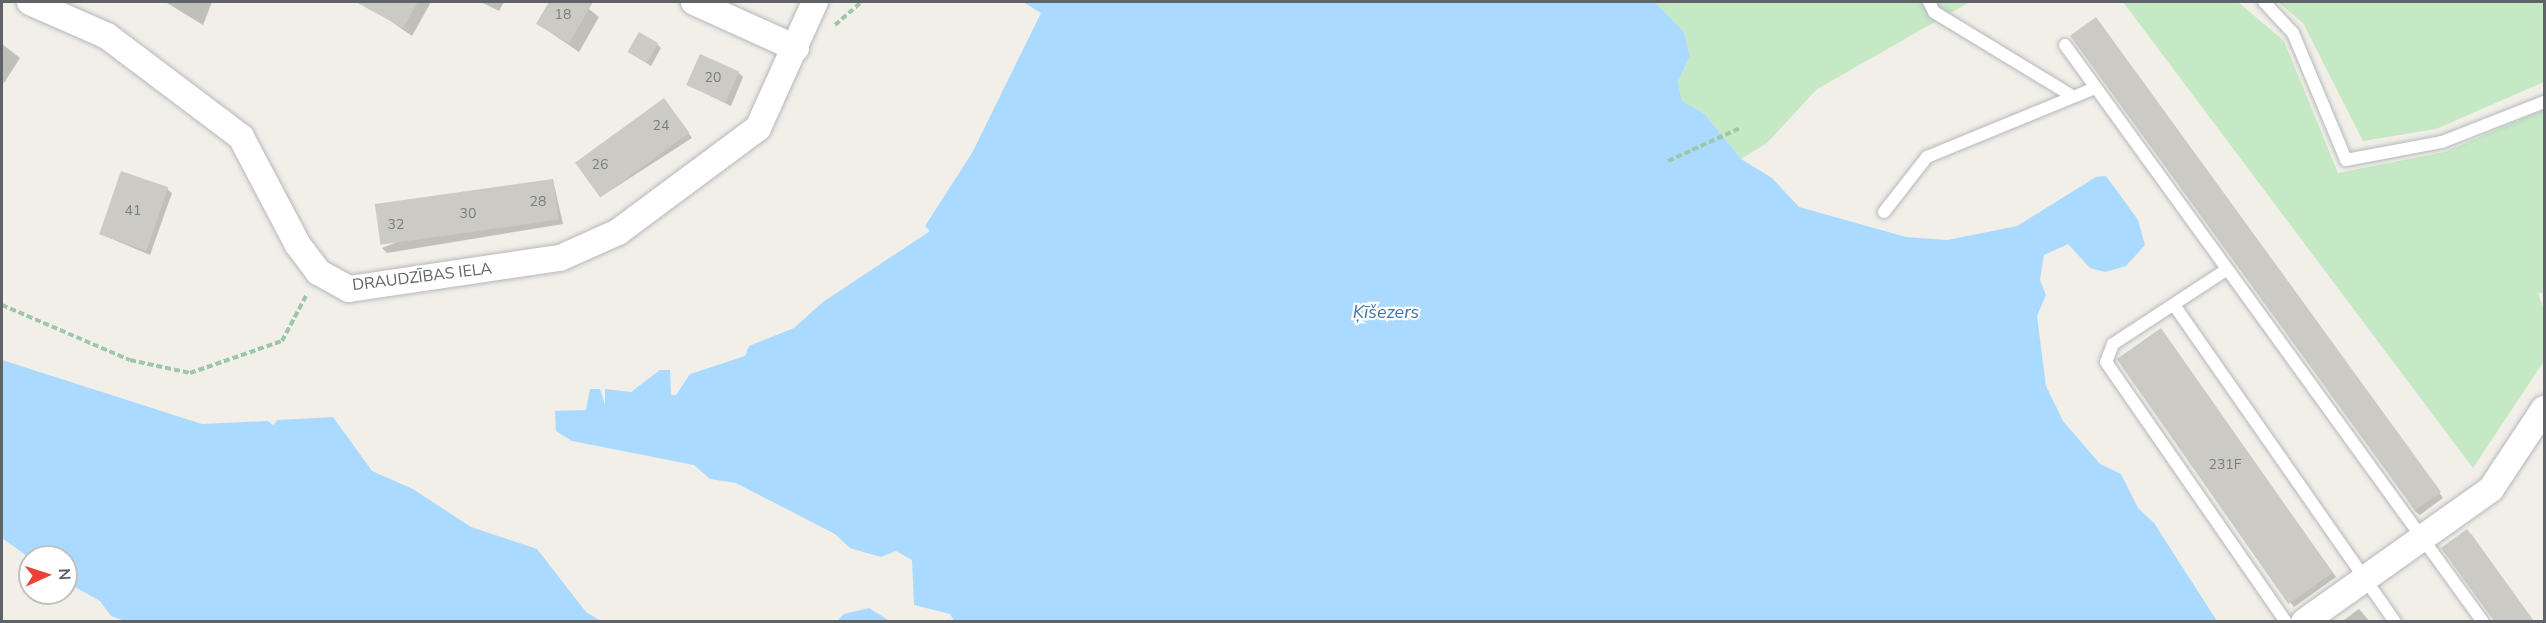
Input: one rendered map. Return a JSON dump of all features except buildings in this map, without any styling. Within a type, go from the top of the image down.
[{"type":"street","points":[[30,2],[107,36],[241,137],[318,272]]},
{"type":"street","points":[[694,2],[796,48]]},
{"type":"street","name":"DRAUDZĪBAS IELA","points":[[318,272],[349,289],[560,258],[618,232],[758,128],[815,2]]},
{"type":"street","points":[[2304,621],[2491,489],[2544,409]]},
{"type":"lane","points":[[1929,2],[1934,12],[2072,96]]},
{"type":"lane","points":[[2264,2],[2293,33],[2346,160],[2442,142],[2544,102]]},
{"type":"lane","points":[[2065,45],[2093,89],[2423,537],[2482,621]]},
{"type":"lane","points":[[1884,212],[1927,157],[2093,89]]},
{"type":"lane","points":[[2226,270],[2113,344],[2106,362],[2286,621]]},
{"type":"lane","points":[[2174,305],[2395,621]]},
{"type":"path","points":[[1668,161],[1740,128]]},
{"type":"path","points":[[2,305],[130,360],[190,373],[282,341],[318,272]]},
{"type":"green space","points":[[1655,2],[1970,2],[1817,89],[1767,143],[1741,159],[1705,114],[1682,101],[1678,82],[1690,56],[1684,32]]},
{"type":"green space","points":[[2123,2],[2238,2],[2284,41],[2338,173],[2444,152],[2544,110],[2544,293],[2538,293],[2544,310],[2544,361],[2473,468]]},
{"type":"green space","points":[[2278,2],[2544,2],[2544,82],[2436,129],[2363,141],[2303,23]]},
{"type":"water","name":"Ķīšezers","points":[[1023,2],[1655,2],[1684,32],[1690,56],[1678,82],[1682,101],[1705,114],[1741,159],[1772,178],[1799,207],[1906,237],[1947,240],[2017,226],[2096,177],[2106,176],[2138,220],[2145,245],[2126,266],[2105,272],[2090,268],[2068,244],[2044,255],[2040,280],[2046,295],[2037,316],[2046,386],[2063,421],[2100,464],[2121,474],[2138,508],[2154,523],[2217,621],[954,621],[950,614],[914,605],[912,560],[896,551],[881,557],[850,548],[835,534],[736,483],[710,479],[694,465],[572,441],[556,431],[555,411],[586,410],[590,389],[600,389],[605,405],[605,389],[631,392],[660,370],[670,370],[671,395],[676,395],[690,374],[745,356],[749,346],[794,328],[823,302],[930,231],[925,226],[972,153],[1041,13]]},
{"type":"water","points":[[2,360],[202,424],[268,421],[273,425],[278,420],[333,417],[372,471],[413,489],[471,527],[537,549],[586,612],[601,621],[128,622],[111,616],[100,601],[78,589],[78,545],[18,545],[18,549],[2,538]]},
{"type":"water","points":[[869,608],[890,621],[837,621],[844,614]]}]
